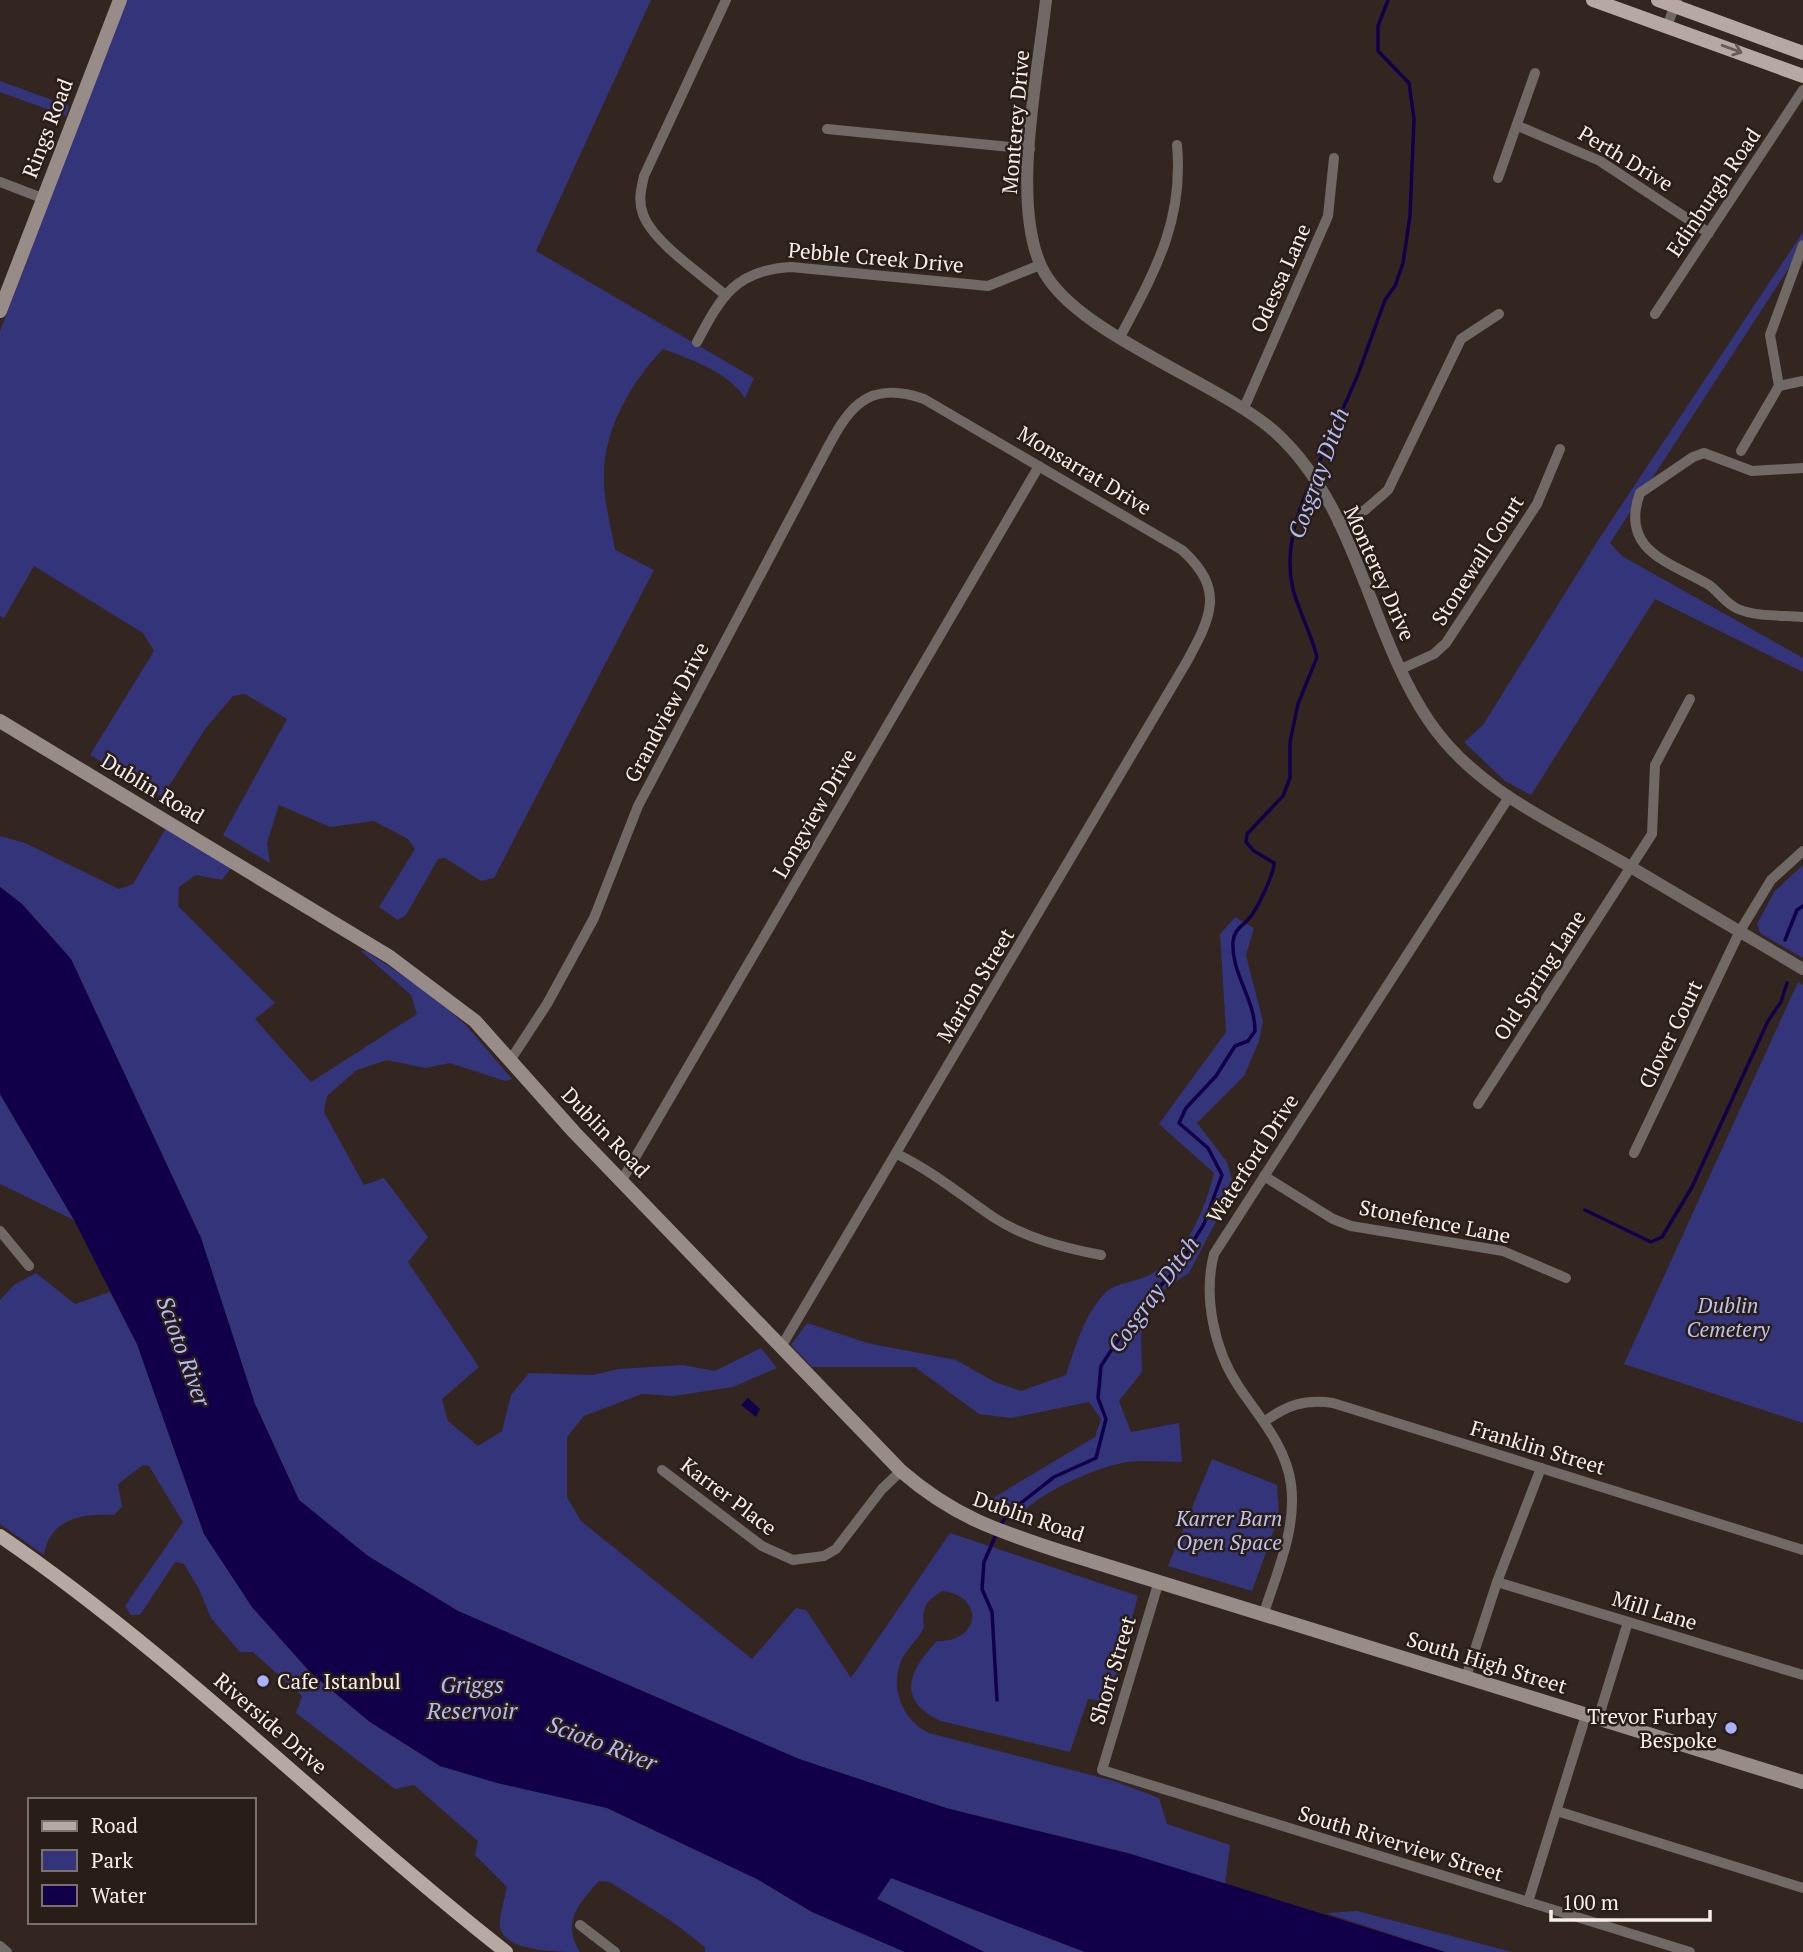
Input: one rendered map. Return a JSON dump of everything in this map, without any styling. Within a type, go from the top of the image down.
[{"type":"main road","name":"Rings Road","points":[[0,311],[41,198],[120,0]]},
{"type":"main road","points":[[1593,0],[1803,76]]},
{"type":"main road","points":[[1658,0],[1676,3],[1803,53]]},
{"type":"main road","name":"Dublin Road","points":[[0,721],[390,957],[475,1021],[574,1132],[901,1471],[944,1505],[1008,1534],[1159,1581]]},
{"type":"main road","name":"Riverside Drive","points":[[0,1536],[108,1614],[180,1673],[506,1952]]},
{"type":"main road","name":"South High Street","points":[[1159,1581],[1803,1782]]},
{"type":"street","points":[[724,294],[655,233],[643,216],[640,196],[644,176],[726,0]]},
{"type":"street","name":"Monterey Drive","points":[[1046,0],[1030,149],[1027,214],[1040,265],[1055,287],[1078,310],[1119,337],[1244,408],[1274,431],[1308,467],[1318,481],[1338,523],[1420,708],[1445,742],[1482,778],[1509,797],[1803,969]]},
{"type":"street","points":[[1667,26],[1676,3]]},
{"type":"street","points":[[1498,178],[1535,73]]},
{"type":"street","name":"Edinburgh Road","points":[[1655,314],[1803,90]]},
{"type":"street","name":"Perth Drive","points":[[1518,126],[1600,161],[1709,233]]},
{"type":"street","points":[[827,129],[1030,149]]},
{"type":"street","points":[[1119,337],[1174,220],[1179,182],[1177,145]]},
{"type":"street","name":"Odessa Lane","points":[[1244,408],[1328,216],[1334,159]]},
{"type":"street","points":[[0,182],[41,198]]},
{"type":"street","points":[[1741,451],[1779,386],[1770,335],[1803,245]]},
{"type":"street","name":"Pebble Creek Drive","points":[[696,342],[724,294],[747,277],[770,268],[791,267],[988,286],[1040,265]]},
{"type":"street","points":[[1338,523],[1365,510],[1388,490],[1461,338],[1499,314]]},
{"type":"street","points":[[1779,386],[1803,381]]},
{"type":"street","name":"Monsarrat Drive","points":[[873,395],[904,392],[925,399],[1182,550],[1199,565],[1210,586],[1211,607],[1198,640]]},
{"type":"street","name":"Grandview Drive","points":[[511,1059],[547,1004],[594,918],[638,806],[835,433],[850,410],[873,395]]},
{"type":"street","name":"Stonewall Court","points":[[1401,669],[1427,658],[1447,643],[1538,504],[1560,449]]},
{"type":"street","points":[[1803,468],[1752,471],[1704,453],[1693,457],[1640,494],[1635,517],[1640,540],[1649,550],[1711,587],[1731,605],[1749,612],[1803,617]]},
{"type":"street","name":"Longview Drive","points":[[622,1180],[1039,466]]},
{"type":"street","name":"Marion Street","points":[[781,1347],[1198,640]]},
{"type":"street","name":"Old Spring Lane","points":[[1478,1104],[1632,867],[1654,828],[1652,787],[1655,765],[1690,699]]},
{"type":"street","name":"Waterford Drive","points":[[1264,1613],[1288,1534],[1292,1504],[1288,1467],[1264,1422],[1227,1365],[1213,1320],[1208,1287],[1214,1254],[1509,797]]},
{"type":"street","name":"Clover Court","points":[[1634,1153],[1740,931],[1767,886],[1803,851]]},
{"type":"street","points":[[897,1154],[943,1180],[1005,1223],[1037,1239],[1101,1255]]},
{"type":"street","name":"Stonefence Lane","points":[[1265,1176],[1333,1219],[1351,1226],[1503,1251],[1566,1278]]},
{"type":"street","points":[[0,1231],[29,1266]]},
{"type":"street","name":"Franklin Street","points":[[1264,1422],[1279,1411],[1305,1401],[1333,1403],[1803,1550]]},
{"type":"street","points":[[1466,1677],[1497,1582],[1541,1468]]},
{"type":"street","name":"Karrer Place","points":[[662,1470],[762,1546],[793,1560],[824,1556],[836,1549],[882,1489],[901,1471]]},
{"type":"street","name":"Short Street","points":[[1101,1770],[1159,1581]]},
{"type":"street","name":"Mill Lane","points":[[1497,1582],[1803,1675]]},
{"type":"street","points":[[1528,1902],[1558,1811],[1628,1622]]},
{"type":"street","name":"South Riverview Street","points":[[1101,1770],[1690,1952]]},
{"type":"street","points":[[1558,1811],[1803,1888]]},
{"type":"street","points":[[580,1925],[615,1952]]},
{"type":"street","points":[[0,1946],[7,1952]]},
{"type":"green space","points":[[127,0],[651,0],[536,251],[754,378],[745,398],[729,380],[719,374],[663,349],[631,391],[614,423],[605,457],[606,503],[615,550],[654,570],[494,878],[481,881],[445,858],[438,859],[406,915],[398,920],[379,907],[415,849],[408,839],[374,821],[330,827],[279,805],[267,843],[270,863],[223,835],[287,719],[245,694],[233,696],[205,729],[162,797],[90,755],[154,651],[143,633],[34,566],[4,618],[0,616],[0,331]]},
{"type":"green space","points":[[0,81],[69,106],[66,116],[0,92]]},
{"type":"green space","points":[[1803,232],[1803,246],[1610,543],[1622,556],[1803,658],[1803,672],[1655,599],[1531,795],[1505,781],[1464,742],[1483,725],[1597,542]]},
{"type":"green space","points":[[166,828],[231,868],[222,880],[196,875],[179,887],[178,906],[275,1003],[255,1019],[311,1082],[417,1014],[411,995],[361,951],[366,951],[423,989],[465,1024],[512,1079],[505,1081],[450,1063],[425,1068],[387,1060],[357,1070],[327,1096],[324,1112],[364,1185],[384,1178],[428,1237],[408,1262],[479,1367],[442,1399],[448,1421],[478,1446],[502,1431],[511,1395],[529,1373],[593,1375],[619,1369],[682,1365],[715,1371],[761,1348],[777,1368],[733,1387],[673,1396],[642,1394],[584,1416],[567,1437],[567,1497],[581,1521],[752,1659],[796,1608],[806,1610],[851,1678],[950,1533],[1138,1596],[1109,1702],[1088,1699],[1070,1752],[941,1721],[917,1703],[911,1684],[919,1663],[937,1641],[952,1639],[969,1627],[971,1609],[966,1601],[956,1595],[942,1591],[926,1606],[923,1615],[924,1627],[904,1655],[898,1670],[900,1702],[912,1720],[929,1733],[1114,1781],[1159,1798],[1167,1824],[1230,1845],[1225,1886],[1131,1854],[946,1808],[799,1759],[458,1611],[368,1556],[299,1500],[255,1404],[201,1238],[71,959],[22,904],[0,887],[0,836],[25,843],[119,889],[133,884]]},
{"type":"green space","points":[[1803,865],[1803,958],[1760,933],[1757,924],[1775,891]]},
{"type":"green space","points":[[1235,917],[1254,928],[1246,955],[1263,1022],[1259,1041],[1244,1076],[1197,1123],[1227,1162],[1234,1187],[1189,1273],[1166,1288],[1147,1309],[1141,1335],[1142,1372],[1119,1401],[1131,1432],[1179,1423],[1182,1462],[1127,1462],[1099,1470],[1051,1492],[1025,1510],[1016,1520],[981,1505],[1095,1437],[1101,1419],[1089,1402],[1011,1418],[979,1414],[915,1367],[812,1367],[791,1345],[807,1323],[867,1343],[956,1360],[995,1382],[1021,1391],[1066,1375],[1081,1332],[1091,1311],[1105,1293],[1118,1285],[1145,1277],[1171,1259],[1191,1233],[1205,1204],[1214,1173],[1159,1124],[1226,1032],[1220,934]]},
{"type":"green space","name":"Dublin Cemetery","points":[[1798,982],[1803,985],[1803,1423],[1624,1364]]},
{"type":"green space","points":[[0,1094],[74,1220],[0,1184]]},
{"type":"green space","points":[[36,1273],[75,1304],[110,1292],[137,1344],[204,1534],[252,1607],[311,1673],[370,1722],[440,1766],[607,1808],[757,1879],[812,1912],[905,1952],[705,1952],[705,1947],[674,1923],[610,1882],[599,1881],[579,1905],[572,1922],[572,1931],[580,1952],[529,1948],[507,1938],[501,1931],[500,1920],[507,1887],[475,1855],[478,1841],[414,1785],[395,1789],[296,1713],[302,1696],[253,1652],[240,1652],[211,1618],[199,1589],[184,1564],[175,1562],[140,1615],[131,1615],[125,1606],[183,1522],[149,1466],[143,1465],[118,1484],[122,1507],[114,1515],[90,1515],[68,1521],[53,1533],[44,1555],[0,1524],[0,1300],[14,1285]]},
{"type":"green space","name":"Karrer Barn Open Space","points":[[1212,1459],[1277,1485],[1279,1516],[1252,1591],[1168,1566]]},
{"type":"green space","points":[[891,1878],[1085,1952],[984,1952],[876,1898]]},
{"type":"green space","points":[[1357,1911],[1512,1952],[1445,1952],[1326,1913]]},
{"type":"water","name":"Griggs Reservoir","points":[[0,887],[22,904],[71,959],[201,1238],[255,1404],[299,1500],[368,1556],[458,1611],[799,1759],[946,1808],[1131,1854],[1445,1952],[1085,1952],[891,1878],[877,1899],[984,1952],[905,1952],[812,1912],[757,1879],[607,1808],[497,1783],[440,1766],[370,1722],[311,1673],[252,1607],[204,1534],[137,1344],[74,1220],[0,1094]]},
{"type":"water","points":[[748,1398],[760,1409],[756,1417],[741,1405]]},
{"type":"waterway","name":"Cosgray Ditch","points":[[1314,474],[1357,377],[1385,300],[1395,286],[1403,263],[1410,216],[1414,119],[1409,83],[1378,51],[1378,26],[1388,0]]},
{"type":"waterway","name":"Cosgray Ditch","points":[[1000,1525],[1012,1510],[1054,1477],[1096,1458],[1106,1419],[1098,1398],[1101,1366],[1139,1308],[1174,1272],[1204,1224],[1222,1175],[1208,1148],[1179,1123],[1186,1108],[1216,1076],[1235,1046],[1248,1041],[1255,1031],[1251,1008],[1233,953],[1233,942],[1237,930],[1258,905],[1271,875],[1274,863],[1254,851],[1246,842],[1247,834],[1283,796],[1290,778],[1290,742],[1298,704],[1317,657],[1293,589],[1290,561],[1296,521],[1311,482]]},
{"type":"waterway","points":[[1785,940],[1797,910],[1803,906]]},
{"type":"waterway","points":[[1585,1210],[1651,1242],[1662,1237],[1692,1187],[1768,1021],[1781,1002],[1787,983]]},
{"type":"waterway","name":"Cosgray Ditch","points":[[997,1532],[984,1562],[982,1589],[992,1612],[997,1700]]},
{"type":"place","name":"Cafe Istanbul","points":[[263,1681]]},
{"type":"place","name":"Trevor Furbay Bespoke","points":[[1731,1728]]},
{"type":"water label","name":"Scioto River","points":[[184,1351]]},
{"type":"water label","name":"Scioto River","points":[[602,1743]]}]
